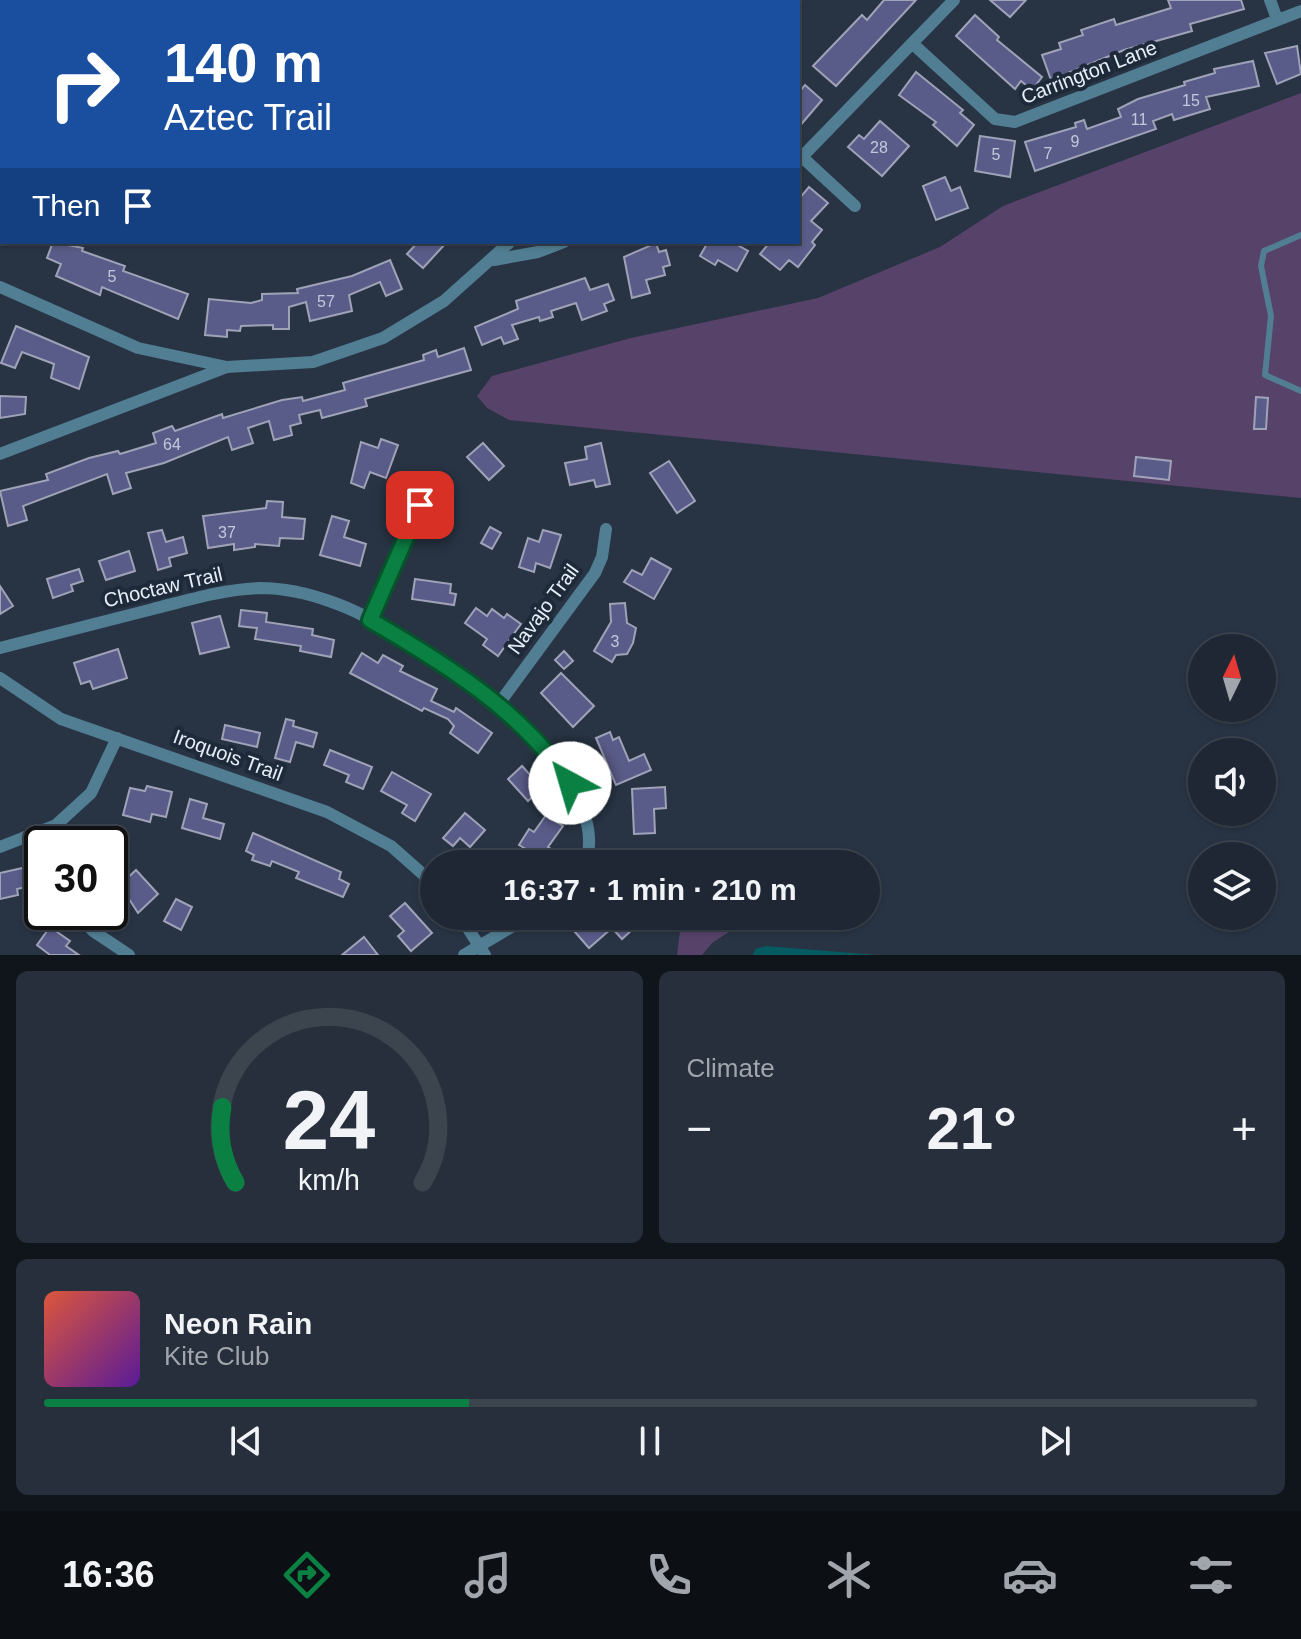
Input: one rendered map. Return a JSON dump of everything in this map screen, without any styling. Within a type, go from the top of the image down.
[{"type":"street","points":[[855,206],[800,159],[954,0]]},
{"type":"street","points":[[1270,0],[1277,19]]},
{"type":"street","name":"Carrington Lane","points":[[913,44],[995,119],[1015,122],[1301,11]]},
{"type":"street","points":[[0,287],[138,348],[227,367],[313,362],[383,338],[444,301],[493,261],[508,244]]},
{"type":"street","points":[[493,261],[538,252],[559,244]]},
{"type":"street","points":[[0,454],[227,367]]},
{"type":"street","points":[[370,620],[420,505]]},
{"type":"street","name":"Navajo Trail","points":[[498,705],[595,573],[606,529]]},
{"type":"street","name":"Choctaw Trail","points":[[0,648],[223,591],[297,592],[333,602],[453,668],[498,705],[559,767],[581,800],[590,831],[587,850]]},
{"type":"street","name":"Iroquois Trail","points":[[0,678],[61,719],[327,812],[391,846],[420,872]]},
{"type":"street","points":[[53,826],[91,793],[117,738]]},
{"type":"street","points":[[0,847],[24,837]]},
{"type":"street","points":[[92,930],[129,955]]},
{"type":"street","points":[[469,930],[482,950]]},
{"type":"street","points":[[464,955],[482,950],[510,930]]},
{"type":"lane","points":[[1301,235],[1264,251],[1261,266],[1271,316],[1265,375],[1301,391]]},
{"type":"shaded area","points":[[1301,93],[1301,498],[509,420],[487,408],[477,396],[492,376],[631,338],[818,298],[940,247],[1003,206]]},
{"type":"shaded area","points":[[680,930],[729,930],[702,955],[677,955]]},
{"type":"shaded area","points":[[766,946],[877,955],[753,955],[755,949]]},
{"type":"building","points":[[884,0],[916,0],[836,86],[813,66],[862,15],[867,20]]},
{"type":"building","points":[[990,0],[1026,0],[1010,17]]},
{"type":"building","points":[[1168,0],[1241,0],[1244,9],[1190,24],[1192,31],[1124,50],[1051,80],[1042,55],[1061,49],[1059,43],[1083,35],[1081,30],[1114,19],[1116,25],[1171,8]]},
{"type":"building","points":[[975,15],[999,37],[997,40],[1042,77],[1032,90],[1021,81],[1015,89],[956,36]]},
{"type":"building","points":[[1297,46],[1301,74],[1277,84],[1265,53]]},
{"type":"building","points":[[1253,61],[1259,86],[1206,97],[1210,109],[1174,120],[1172,114],[1153,121],[1156,129],[1035,171],[1025,142],[1076,127],[1075,123],[1084,120],[1087,129],[1121,117],[1118,109],[1138,99],[1185,85],[1184,82],[1215,73],[1214,69]]},
{"type":"building","points":[[916,72],[963,110],[960,113],[974,125],[957,146],[933,125],[936,122],[899,95]]},
{"type":"building","points":[[805,85],[822,100],[800,126],[800,91]]},
{"type":"building","points":[[880,121],[909,146],[882,176],[848,147],[859,135],[864,139]]},
{"type":"building","points":[[980,136],[1015,141],[1010,177],[975,171]]},
{"type":"building","points":[[945,177],[951,191],[960,187],[968,208],[936,220],[923,186]]},
{"type":"building","points":[[809,187],[828,203],[811,221],[822,230],[798,267],[789,260],[780,270],[760,254],[768,244],[800,244],[800,198]]},
{"type":"building","points":[[52,244],[83,248],[82,251],[125,266],[123,271],[188,294],[178,319],[102,287],[100,295],[56,276],[61,264],[47,258]]},
{"type":"building","points":[[416,244],[445,244],[423,268],[407,254]]},
{"type":"building","points":[[656,244],[659,252],[666,250],[670,265],[663,267],[665,275],[646,280],[650,293],[632,298],[624,257]]},
{"type":"building","points":[[707,244],[736,244],[748,251],[737,271],[718,260],[715,265],[700,256]]},
{"type":"building","points":[[390,260],[402,289],[386,296],[380,282],[349,295],[352,311],[310,321],[306,302],[289,307],[289,329],[273,329],[273,325],[241,326],[240,331],[227,330],[227,337],[205,335],[209,299],[251,303],[262,300],[262,294],[298,293],[297,289],[352,276]]},
{"type":"building","points":[[585,278],[590,290],[608,284],[614,300],[604,304],[607,311],[582,320],[576,303],[551,311],[553,317],[540,321],[539,317],[512,325],[518,339],[504,344],[501,337],[482,345],[475,327],[518,309],[516,301]]},
{"type":"building","points":[[16,326],[89,357],[79,389],[51,378],[54,364],[22,352],[15,368],[1,363]]},
{"type":"building","points":[[464,348],[471,370],[365,399],[367,406],[322,418],[320,410],[299,415],[301,423],[290,426],[292,435],[274,440],[269,421],[248,428],[253,443],[232,450],[228,437],[164,463],[126,473],[131,488],[113,494],[107,474],[23,506],[27,520],[8,526],[0,491],[48,480],[46,474],[89,458],[118,451],[120,454],[156,443],[153,433],[172,426],[175,431],[222,414],[223,418],[282,400],[302,397],[303,401],[345,390],[343,383],[424,360],[423,355],[436,350],[438,357]]},
{"type":"building","points":[[0,396],[26,397],[25,414],[0,418]]},
{"type":"building","points":[[1256,397],[1268,398],[1266,429],[1254,429]]},
{"type":"building","points":[[381,439],[398,445],[386,478],[370,472],[364,488],[351,483],[361,442],[378,448]]},
{"type":"building","points":[[483,443],[504,466],[489,480],[467,457]]},
{"type":"building","points":[[601,443],[610,484],[596,487],[594,480],[570,485],[565,463],[587,459],[585,447]]},
{"type":"building","points":[[1136,457],[1171,461],[1169,480],[1134,476]]},
{"type":"building","points":[[669,461],[695,501],[677,513],[650,473]]},
{"type":"building","points":[[267,501],[283,502],[282,517],[305,519],[303,539],[280,538],[279,546],[255,544],[255,547],[234,550],[234,544],[208,548],[203,516],[266,508]]},
{"type":"building","points":[[332,516],[349,521],[344,537],[366,544],[360,566],[320,555]]},
{"type":"building","points":[[490,527],[501,533],[492,549],[481,543]]},
{"type":"building","points":[[162,530],[166,542],[183,537],[187,553],[169,558],[171,566],[158,570],[148,533]]},
{"type":"building","points":[[543,530],[561,535],[550,568],[536,563],[534,572],[519,567],[528,538],[539,542]]},
{"type":"building","points":[[129,551],[135,571],[106,580],[99,561]]},
{"type":"building","points":[[651,558],[671,569],[654,599],[624,582],[632,570],[642,575]]},
{"type":"building","points":[[79,569],[83,581],[71,585],[73,591],[53,598],[47,579]]},
{"type":"building","points":[[415,579],[451,584],[450,593],[456,594],[454,605],[412,599]]},
{"type":"building","points":[[0,586],[13,606],[0,614]]},
{"type":"building","points":[[625,603],[627,623],[636,628],[633,643],[627,654],[616,655],[612,662],[594,651],[611,622],[610,604]]},
{"type":"building","points":[[476,608],[487,616],[492,609],[504,618],[507,614],[521,624],[498,656],[483,645],[487,639],[465,623]]},
{"type":"building","points":[[241,610],[267,613],[266,622],[313,629],[312,635],[334,640],[331,657],[300,651],[301,646],[255,639],[257,628],[239,626]]},
{"type":"building","points":[[220,616],[229,647],[200,654],[192,623]]},
{"type":"building","points":[[118,649],[127,678],[93,689],[90,681],[81,684],[74,663]]},
{"type":"building","points":[[564,651],[573,661],[564,669],[555,660]]},
{"type":"building","points":[[362,653],[378,663],[383,655],[403,666],[400,671],[437,689],[431,701],[454,712],[456,708],[492,733],[478,753],[450,733],[454,726],[448,719],[424,708],[422,711],[350,673]]},
{"type":"building","points":[[561,673],[594,706],[573,727],[541,693]]},
{"type":"building","points":[[286,719],[294,721],[293,726],[317,733],[313,747],[296,742],[290,762],[275,758]]},
{"type":"building","points":[[225,725],[260,733],[257,747],[222,739]]},
{"type":"building","points":[[610,732],[613,740],[619,737],[629,761],[644,754],[651,770],[616,785],[596,738]]},
{"type":"building","points":[[330,750],[372,767],[363,789],[346,782],[349,775],[324,765]]},
{"type":"building","points":[[522,766],[542,788],[528,801],[508,779]]},
{"type":"building","points":[[392,772],[431,794],[415,821],[402,813],[407,805],[381,791]]},
{"type":"building","points":[[147,786],[172,792],[166,817],[152,814],[150,822],[123,815],[130,788],[145,791]]},
{"type":"building","points":[[665,787],[666,808],[654,809],[655,833],[634,834],[632,789]]},
{"type":"building","points":[[190,799],[207,804],[203,818],[224,824],[220,839],[182,828]]},
{"type":"building","points":[[465,813],[485,830],[470,847],[460,838],[453,846],[443,838]]},
{"type":"building","points":[[546,815],[563,826],[548,847],[553,850],[528,850],[519,845],[529,829],[534,832]]},
{"type":"building","points":[[253,833],[341,872],[339,879],[349,884],[343,897],[296,878],[299,872],[272,861],[270,866],[252,860],[254,855],[246,851]]},
{"type":"building","points":[[24,868],[24,888],[17,889],[18,895],[0,899],[0,873]]},
{"type":"building","points":[[136,870],[158,894],[138,913],[128,897],[128,878]]},
{"type":"building","points":[[176,899],[192,907],[181,930],[164,921]]},
{"type":"building","points":[[405,903],[420,920],[420,930],[432,933],[411,951],[398,936],[404,931],[390,916]]},
{"type":"building","points":[[48,930],[54,930],[70,941],[66,946],[79,955],[50,955],[37,945]]},
{"type":"building","points":[[577,930],[610,930],[589,948],[575,932]]},
{"type":"building","points":[[614,930],[632,930],[622,939]]},
{"type":"building","points":[[364,937],[378,955],[342,955]]},
{"type":"route","points":[[420,505],[370,620],[453,668],[498,705],[559,767],[570,783]]}]
